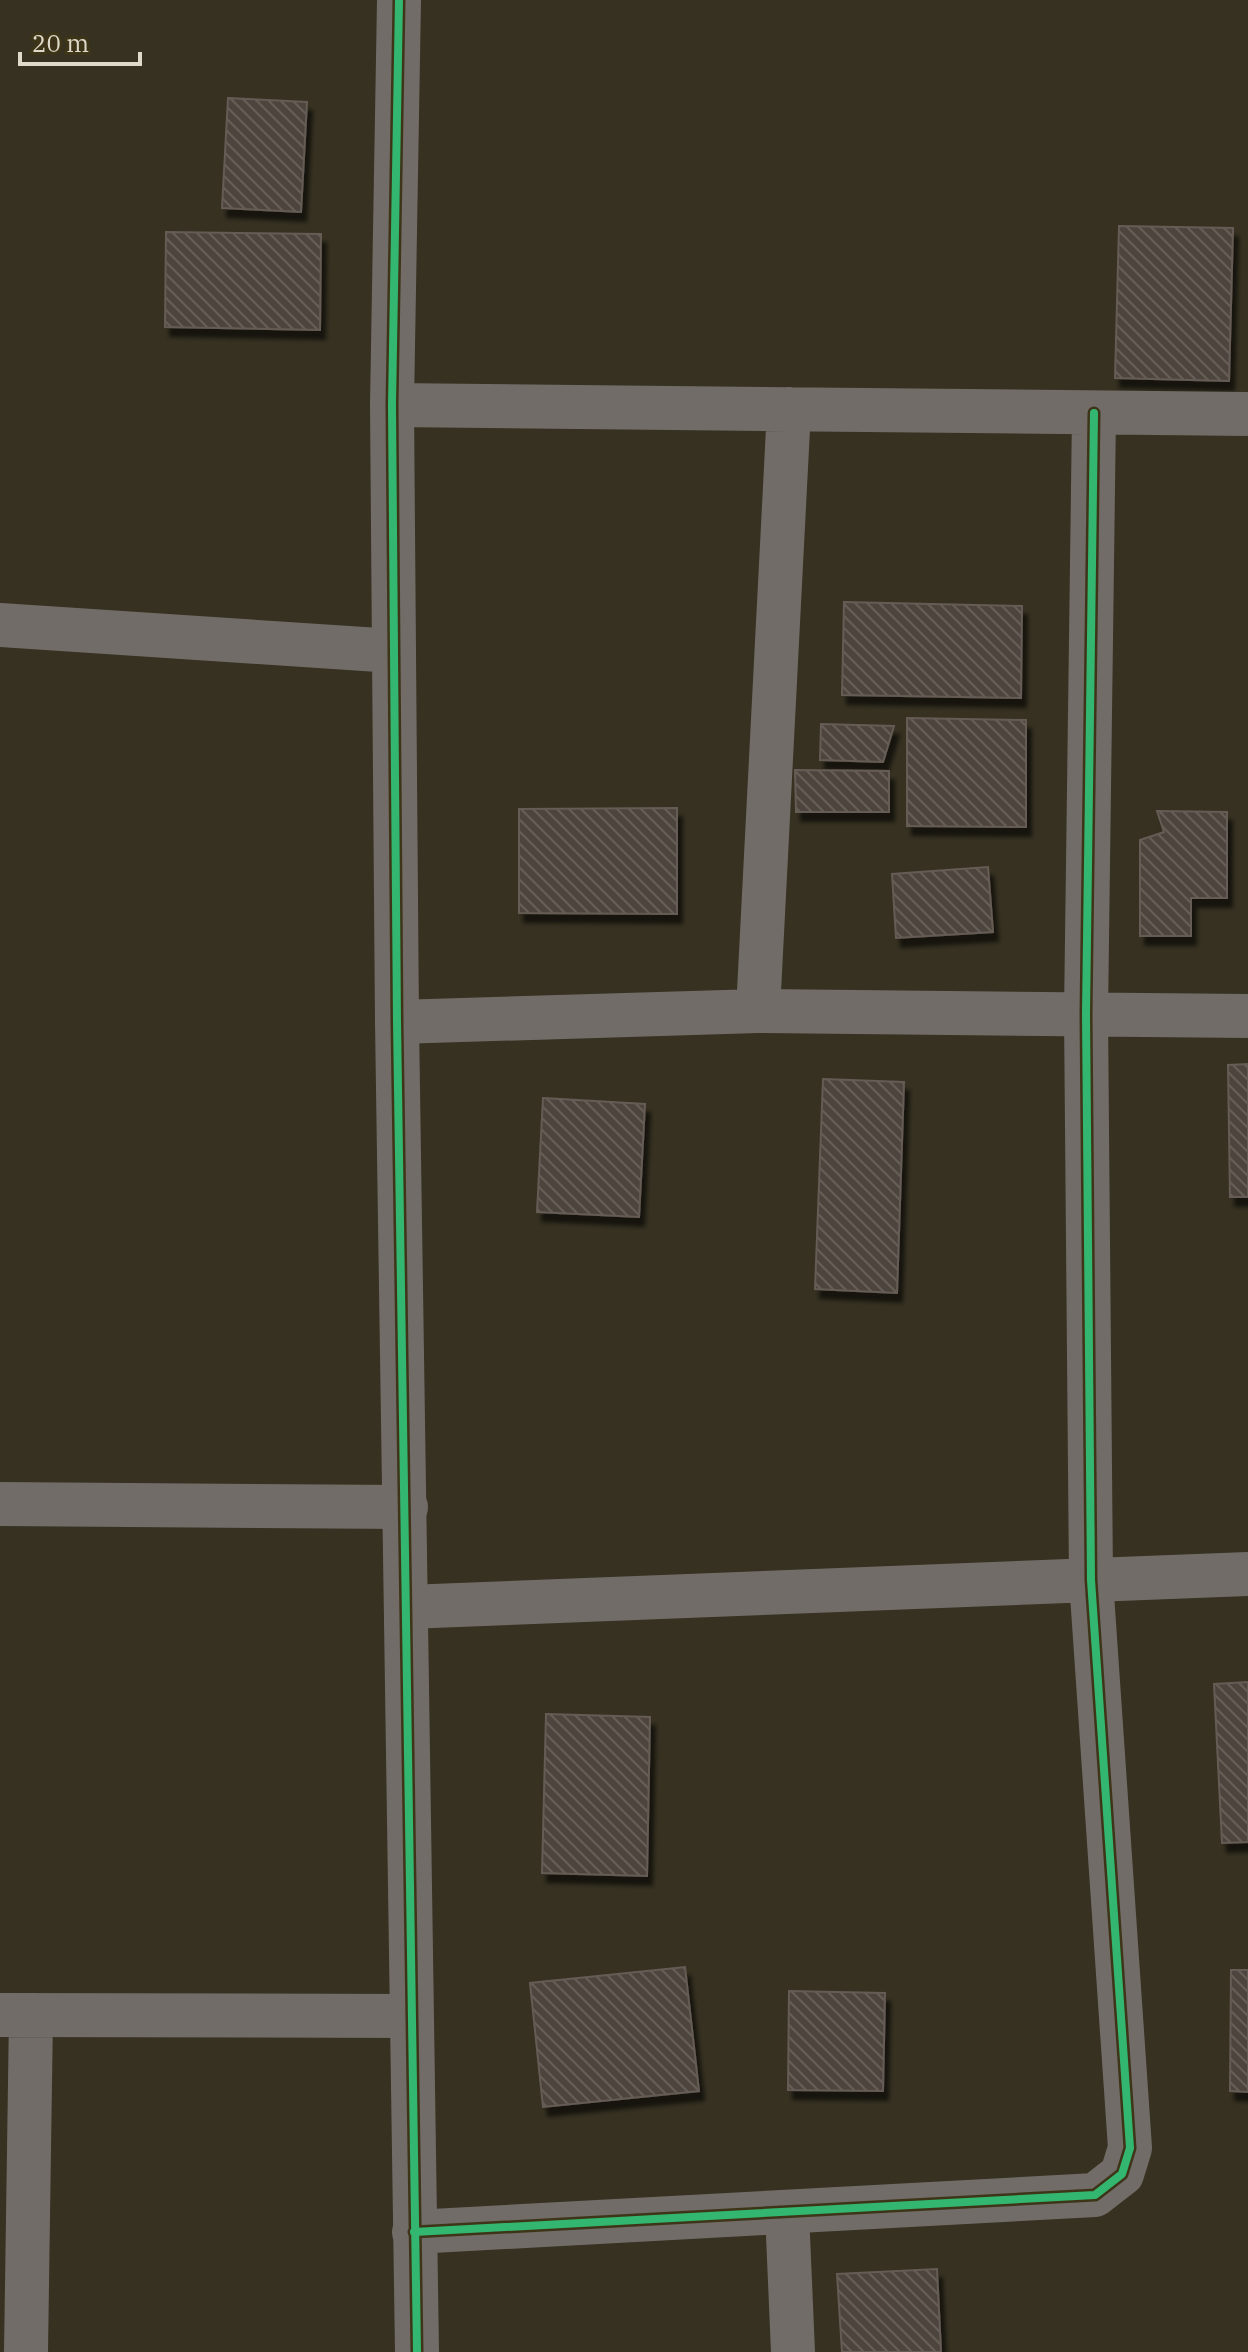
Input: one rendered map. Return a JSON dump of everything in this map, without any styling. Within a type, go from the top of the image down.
[{"type":"street","points":[[399,0],[392,405],[397,1022],[417,2352]]},
{"type":"street","points":[[392,405],[1248,414]]},
{"type":"street","points":[[758,1011],[789,409]]},
{"type":"street","points":[[414,2232],[1095,2195],[1122,2174],[1130,2148],[1091,1580],[1086,1014],[1094,413]]},
{"type":"street","points":[[0,625],[394,651]]},
{"type":"street","points":[[397,1022],[758,1011],[1248,1016]]},
{"type":"street","points":[[0,1504],[406,1507]]},
{"type":"street","points":[[407,1607],[1248,1574]]},
{"type":"street","points":[[26,2352],[16,2015],[410,2016]]},
{"type":"street","points":[[787,2212],[793,2352]]},
{"type":"building","points":[[228,98],[307,102],[301,212],[222,208]]},
{"type":"building","points":[[1119,226],[1233,228],[1229,381],[1115,378]]},
{"type":"building","points":[[166,232],[321,234],[320,330],[165,327]]},
{"type":"building","points":[[844,602],[1022,606],[1021,698],[842,695]]},
{"type":"building","points":[[907,718],[1026,720],[1026,827],[907,826]]},
{"type":"building","points":[[821,724],[894,726],[883,762],[820,760]]},
{"type":"building","points":[[795,770],[889,771],[889,812],[796,812]]},
{"type":"building","points":[[677,808],[677,914],[519,913],[519,809]]},
{"type":"building","points":[[1157,811],[1227,812],[1227,898],[1191,898],[1191,936],[1140,936],[1140,840],[1164,832]]},
{"type":"building","points":[[988,867],[993,932],[896,938],[892,874]]},
{"type":"building","points":[[1248,1064],[1248,1197],[1230,1197],[1228,1065]]},
{"type":"building","points":[[823,1079],[904,1082],[897,1293],[815,1289]]},
{"type":"building","points":[[543,1098],[645,1104],[639,1217],[537,1212]]},
{"type":"building","points":[[1248,1682],[1248,1842],[1222,1843],[1214,1684]]},
{"type":"building","points":[[546,1714],[650,1717],[647,1876],[542,1873]]},
{"type":"building","points":[[685,1967],[699,2091],[543,2107],[530,1983]]},
{"type":"building","points":[[1231,1970],[1248,1970],[1248,2092],[1230,2091]]},
{"type":"building","points":[[789,1991],[885,1993],[883,2091],[788,2090]]},
{"type":"building","points":[[937,2269],[941,2352],[842,2352],[837,2274]]},
{"type":"cycle path","points":[[399,0],[392,405],[397,1022],[417,2352]]},
{"type":"cycle path","points":[[414,2232],[1095,2195],[1122,2174],[1130,2148],[1091,1580],[1086,1014],[1094,413]]}]
